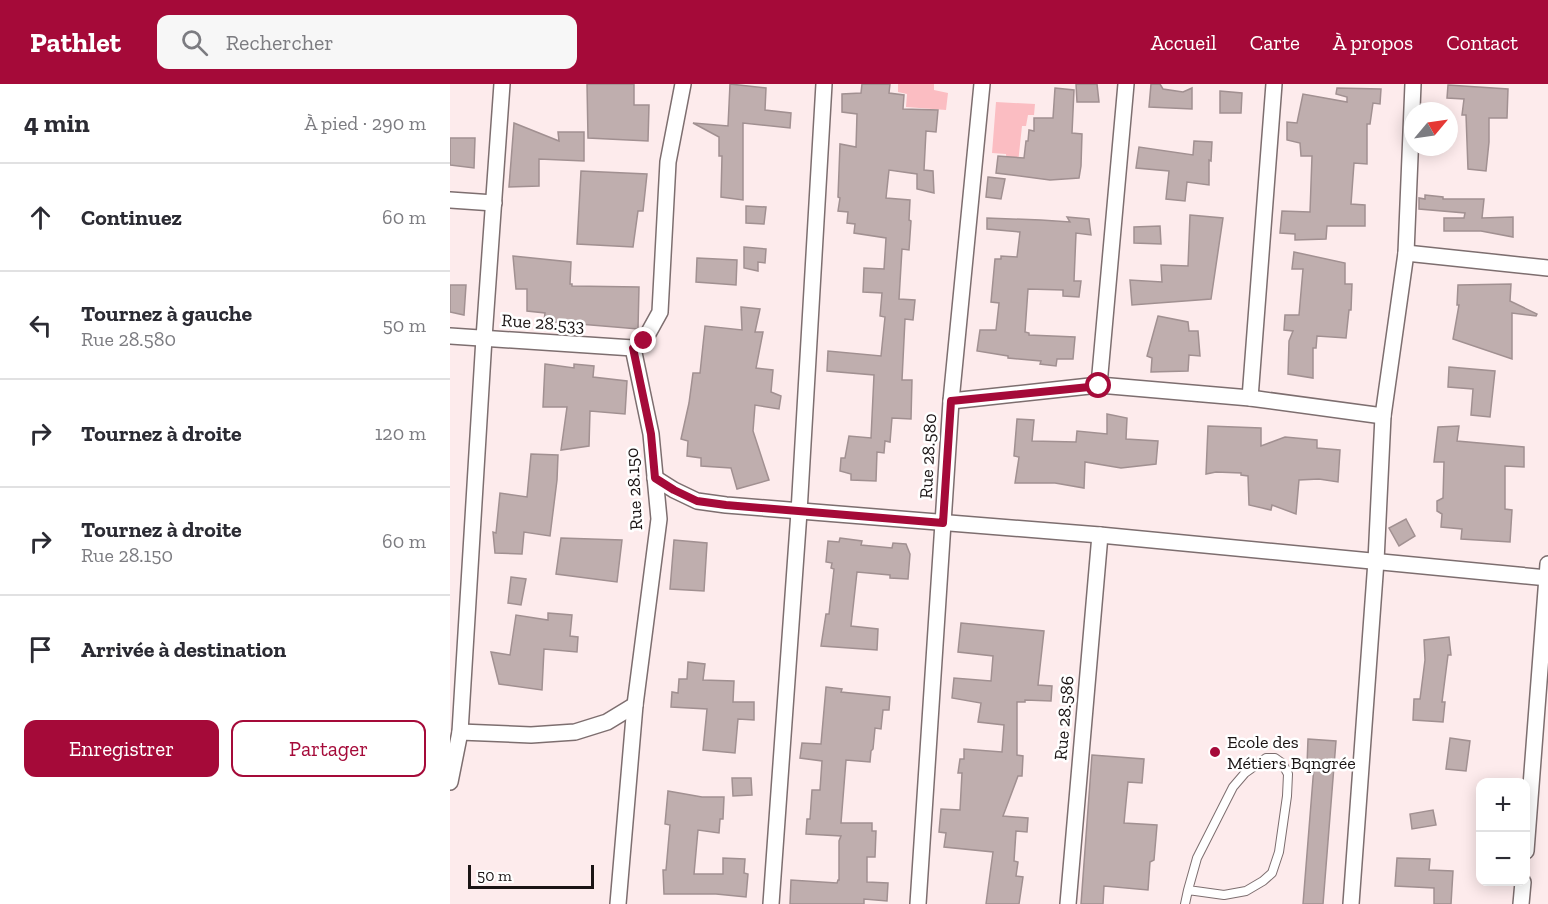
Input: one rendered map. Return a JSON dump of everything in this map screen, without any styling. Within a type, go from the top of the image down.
[{"type":"street","points":[[450,782],[460,732],[502,84]]},
{"type":"street","points":[[633,348],[644,341],[660,312],[668,162],[683,84]]},
{"type":"street","points":[[771,904],[799,512],[824,84]]},
{"type":"street","name":"Rue 28.580","points":[[918,904],[951,401],[982,84]]},
{"type":"street","points":[[1099,386],[1126,84]]},
{"type":"street","points":[[1250,398],[1274,84]]},
{"type":"street","points":[[1351,904],[1376,561],[1383,416],[1406,253],[1413,84]]},
{"type":"street","points":[[450,200],[494,203]]},
{"type":"street","points":[[1406,253],[1548,268]]},
{"type":"street","name":"Rue 28.533","points":[[450,336],[633,348]]},
{"type":"street","name":"Rue 28.150","points":[[618,904],[635,705],[659,519],[651,434],[633,348]]},
{"type":"street","points":[[951,401],[1099,386],[1250,398],[1383,416]]},
{"type":"street","points":[[655,478],[697,501],[726,505],[1100,535],[1376,561],[1548,573],[1528,832]]},
{"type":"street","name":"Rue 28.586","points":[[1068,904],[1100,535]]},
{"type":"street","points":[[460,732],[531,735],[574,732],[607,722],[635,705]]},
{"type":"street","points":[[1521,904],[1523,886]]},
{"type":"lane","points":[[1185,904],[1188,890],[1197,858],[1233,787],[1245,773],[1266,758],[1275,758],[1282,763],[1288,774],[1280,852],[1272,873],[1246,891],[1224,895],[1188,890]]},
{"type":"shaded area","points":[[898,84],[934,84],[934,90],[948,93],[946,110],[906,107],[907,94],[898,92]]},
{"type":"shaded area","points":[[996,102],[1035,104],[1034,115],[1028,115],[1026,126],[1022,126],[1018,163],[1007,162],[1006,154],[992,153]]},
{"type":"building","points":[[587,84],[634,84],[634,105],[649,105],[648,141],[588,138]]},
{"type":"building","points":[[730,84],[766,88],[765,110],[791,113],[790,128],[743,123],[743,200],[721,197],[722,156],[719,156],[719,137],[693,123],[728,126]]},
{"type":"building","points":[[862,84],[890,84],[889,93],[904,95],[903,109],[938,110],[936,132],[926,131],[924,170],[933,171],[934,193],[917,189],[917,174],[889,170],[886,198],[910,200],[909,250],[902,249],[899,299],[915,300],[913,320],[905,319],[902,380],[912,380],[911,419],[892,418],[890,442],[885,441],[884,453],[877,452],[876,481],[851,480],[851,474],[840,471],[841,458],[845,458],[849,436],[871,438],[874,375],[827,371],[828,351],[881,356],[885,317],[880,316],[882,293],[863,292],[864,268],[884,269],[886,238],[854,233],[855,224],[847,223],[848,212],[838,211],[840,144],[856,147],[857,114],[842,112],[842,94],[861,93]]},
{"type":"building","points":[[1076,84],[1097,84],[1099,102],[1077,102]]},
{"type":"building","points":[[1151,84],[1160,84],[1163,89],[1183,92],[1192,88],[1192,109],[1149,107]]},
{"type":"building","points":[[1448,85],[1508,89],[1507,118],[1489,118],[1486,171],[1468,169],[1466,115],[1462,115],[1464,99],[1447,98]]},
{"type":"building","points":[[1055,88],[1074,90],[1072,133],[1082,134],[1079,178],[1050,180],[996,173],[998,156],[1024,158],[1029,130],[1034,131],[1034,118],[1053,118]]},
{"type":"building","points":[[1337,88],[1381,89],[1380,104],[1373,103],[1370,124],[1367,124],[1367,164],[1354,163],[1351,204],[1365,205],[1365,226],[1327,226],[1326,239],[1295,240],[1295,234],[1280,233],[1282,211],[1310,212],[1312,156],[1301,156],[1300,143],[1287,140],[1287,122],[1297,123],[1303,94],[1347,102],[1347,97],[1336,94]]},
{"type":"building","points":[[1220,91],[1242,93],[1241,113],[1220,113]]},
{"type":"building","points":[[514,123],[559,141],[558,132],[584,132],[584,161],[539,159],[539,186],[509,187]]},
{"type":"building","points":[[450,138],[475,138],[474,168],[450,165]]},
{"type":"building","points":[[1194,141],[1212,142],[1209,185],[1187,182],[1185,201],[1166,199],[1169,171],[1136,168],[1139,147],[1193,155]]},
{"type":"building","points":[[581,171],[647,174],[643,211],[638,211],[633,247],[577,244]]},
{"type":"building","points":[[988,177],[1005,179],[1001,199],[986,197]]},
{"type":"building","points":[[1425,195],[1443,197],[1443,199],[1484,199],[1482,218],[1513,217],[1513,237],[1481,231],[1444,231],[1444,218],[1464,218],[1465,213],[1419,209],[1419,198],[1425,199]]},
{"type":"building","points":[[746,206],[766,207],[764,224],[746,223]]},
{"type":"building","points":[[1190,215],[1223,218],[1211,299],[1132,305],[1130,280],[1162,282],[1161,265],[1188,266]]},
{"type":"building","points":[[1067,217],[1089,219],[1091,235],[1076,233],[1074,281],[1081,281],[1079,297],[1063,296],[1063,290],[1028,289],[1025,332],[1029,335],[1075,337],[1073,359],[1057,359],[1056,366],[1040,364],[1041,361],[1008,358],[1008,356],[977,351],[980,330],[996,330],[999,303],[991,302],[995,259],[1001,259],[1001,256],[1017,257],[1020,232],[987,229],[987,218],[1070,222]]},
{"type":"building","points":[[1160,226],[1161,244],[1134,243],[1134,227]]},
{"type":"building","points":[[744,247],[766,249],[765,263],[758,262],[758,271],[744,268]]},
{"type":"building","points":[[1294,252],[1345,263],[1345,284],[1352,284],[1351,310],[1349,310],[1346,338],[1317,336],[1316,348],[1313,348],[1313,378],[1288,374],[1289,341],[1293,331],[1284,330],[1285,315],[1299,315],[1303,269],[1292,269]]},
{"type":"building","points":[[513,256],[571,262],[570,284],[572,286],[639,287],[638,329],[544,321],[545,313],[527,311],[527,289],[516,289]]},
{"type":"building","points":[[697,258],[737,260],[736,285],[696,282]]},
{"type":"building","points":[[1511,284],[1510,301],[1537,314],[1536,316],[1512,313],[1512,359],[1453,339],[1459,305],[1457,305],[1458,285]]},
{"type":"building","points":[[450,285],[466,285],[464,315],[450,312]]},
{"type":"building","points":[[741,307],[760,309],[755,332],[763,332],[756,368],[773,370],[771,392],[781,396],[779,409],[755,405],[753,431],[769,480],[737,489],[731,468],[701,466],[701,458],[687,456],[688,441],[681,439],[693,373],[700,373],[705,326],[742,330]]},
{"type":"building","points":[[1158,316],[1188,322],[1189,331],[1198,331],[1200,356],[1189,355],[1188,371],[1151,372],[1152,358],[1147,356]]},
{"type":"building","points":[[545,364],[574,368],[574,364],[594,366],[593,377],[627,381],[625,414],[590,411],[589,446],[561,450],[567,407],[543,407]]},
{"type":"building","points":[[1449,367],[1495,371],[1490,417],[1471,415],[1473,389],[1448,387]]},
{"type":"building","points":[[1107,414],[1127,418],[1126,439],[1158,441],[1156,464],[1121,468],[1085,462],[1084,488],[1055,483],[1015,483],[1019,457],[1014,456],[1017,419],[1034,420],[1032,441],[1076,442],[1077,431],[1107,434]]},
{"type":"building","points":[[1208,426],[1261,428],[1261,446],[1285,437],[1317,440],[1317,448],[1340,450],[1338,482],[1319,479],[1299,480],[1296,514],[1272,505],[1271,510],[1249,505],[1248,476],[1241,475],[1241,473],[1206,474]]},
{"type":"building","points":[[1459,426],[1457,441],[1524,447],[1524,467],[1505,466],[1505,509],[1512,510],[1510,542],[1461,539],[1462,529],[1441,527],[1442,514],[1437,511],[1437,501],[1443,498],[1444,462],[1434,462],[1438,427]]},
{"type":"building","points":[[531,454],[558,455],[550,536],[524,532],[522,554],[495,553],[493,532],[496,533],[500,493],[527,497]]},
{"type":"building","points":[[1406,519],[1415,536],[1399,546],[1389,528]]},
{"type":"building","points":[[561,538],[622,540],[617,582],[556,574]]},
{"type":"building","points":[[840,538],[862,541],[861,545],[892,548],[893,543],[906,544],[910,554],[908,579],[857,572],[851,626],[878,629],[877,650],[821,646],[826,614],[829,614],[834,569],[831,568],[832,563],[826,562],[828,541],[839,542]]},
{"type":"building","points":[[674,540],[707,543],[704,591],[670,589]]},
{"type":"building","points":[[511,577],[526,579],[521,605],[508,603]]},
{"type":"building","points":[[548,613],[572,615],[570,636],[578,637],[577,652],[544,649],[542,690],[499,684],[491,652],[510,655],[516,615],[548,620]]},
{"type":"building","points":[[961,623],[1044,631],[1038,685],[1052,686],[1051,701],[1017,702],[1017,755],[1023,756],[1022,776],[1018,776],[1003,816],[1028,818],[1027,832],[1016,831],[1014,861],[1018,862],[1016,876],[1023,877],[1019,904],[986,904],[993,852],[944,847],[946,833],[939,832],[941,809],[960,810],[962,773],[958,773],[960,759],[964,759],[964,749],[1002,752],[1004,725],[978,722],[981,703],[952,698],[954,678],[991,681],[993,656],[958,652]]},
{"type":"building","points":[[1449,637],[1451,655],[1448,655],[1442,702],[1445,702],[1443,722],[1413,720],[1414,699],[1420,699],[1425,660],[1424,640]]},
{"type":"building","points":[[688,662],[705,664],[703,680],[734,681],[733,702],[754,702],[754,720],[738,719],[735,753],[703,750],[707,709],[671,707],[672,692],[678,693],[679,679],[687,679]]},
{"type":"building","points":[[826,687],[842,689],[841,692],[890,697],[889,710],[883,710],[881,729],[875,728],[870,762],[846,760],[841,823],[872,823],[872,831],[876,831],[875,857],[867,857],[867,882],[888,883],[887,901],[864,899],[864,904],[790,904],[791,880],[837,883],[839,880],[841,836],[806,834],[807,819],[810,819],[812,790],[820,790],[822,761],[800,758],[802,743],[821,744]]},
{"type":"building","points":[[1450,738],[1470,741],[1466,771],[1446,769]]},
{"type":"building","points":[[1308,739],[1336,741],[1323,904],[1303,904],[1314,766],[1307,765]]},
{"type":"building","points":[[1092,755],[1144,759],[1142,783],[1128,782],[1124,823],[1157,825],[1154,860],[1150,862],[1148,890],[1104,886],[1103,904],[1081,904]]},
{"type":"building","points":[[732,778],[751,778],[752,795],[733,796]]},
{"type":"building","points":[[668,791],[702,797],[724,797],[723,819],[720,819],[719,833],[698,830],[694,874],[723,874],[723,858],[745,859],[744,873],[748,874],[746,897],[716,894],[664,894],[663,870],[666,870],[670,825],[665,824]]},
{"type":"building","points":[[1433,810],[1436,825],[1412,829],[1410,814]]},
{"type":"building","points":[[1397,858],[1430,859],[1429,870],[1453,871],[1451,904],[1434,904],[1434,888],[1395,886]]},
{"type":"place","name":"Ecole des Métiers Bqngrée","points":[[1215,752]]},
{"type":"route","points":[[644,341],[633,348],[651,434],[655,478],[697,501],[726,505],[943,523],[951,401],[1099,386]]}]
